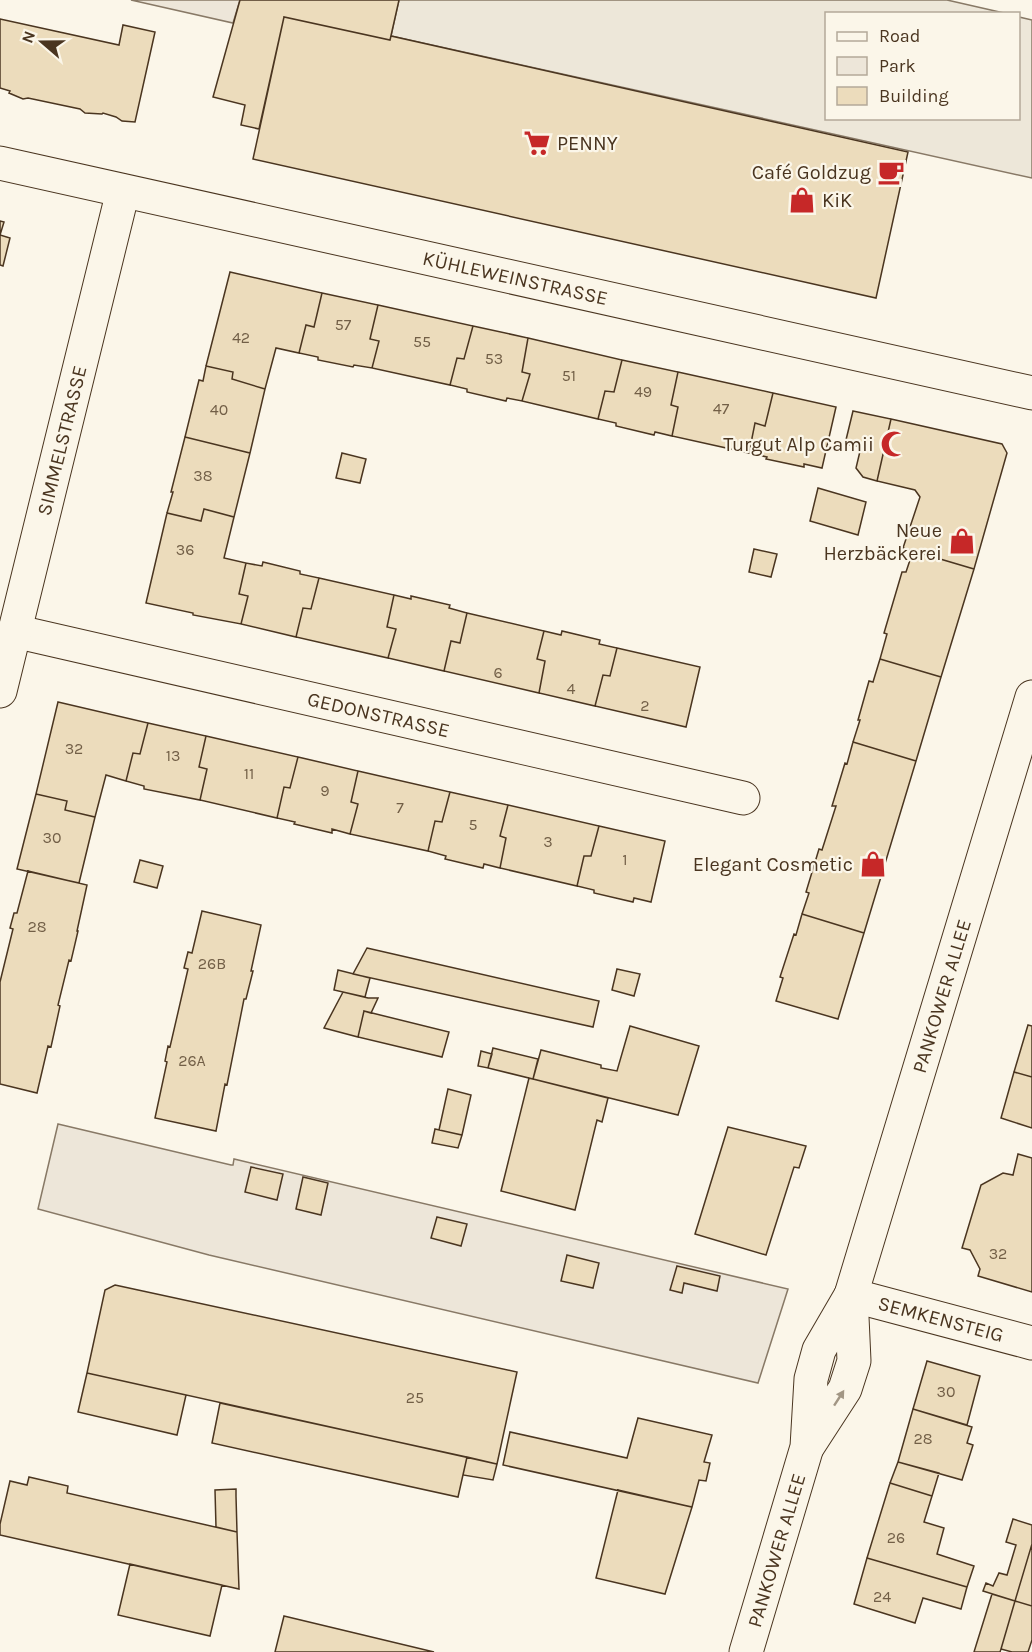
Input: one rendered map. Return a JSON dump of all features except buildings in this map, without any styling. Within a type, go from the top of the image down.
[{"type":"street","name":"KÜHLEWEINSTRASSE","points":[[0,163],[1032,393]]},
{"type":"street","name":"SIMMELSTRASSE","points":[[0,691],[123,191]]},
{"type":"street","name":"GEDONSTRASSE","points":[[14,631],[743,798]]},
{"type":"street","name":"PANKOWER ALLEE","points":[[746,1652],[807,1447],[811,1379],[819,1350],[851,1295],[1032,697]]},
{"type":"street","name":"SEMKENSTEIG","points":[[851,1295],[1032,1343]]},
{"type":"green space","points":[[131,0],[240,0],[233,23]]},
{"type":"green space","points":[[58,1124],[231,1165],[234,1159],[788,1289],[758,1383],[209,1255],[38,1209]]},
{"type":"shaded area","points":[[399,0],[947,0],[1000,12],[825,12],[825,120],[1020,120],[1020,17],[1032,20],[1032,178],[391,36]]},
{"type":"place","name":"PENNY","points":[[537,143]]},
{"type":"place","name":"Café Goldzug","points":[[891,172]]},
{"type":"place","name":"KiK","points":[[802,200]]},
{"type":"place","name":"Turgut Alp Camii","points":[[894,444]]},
{"type":"place","name":"Neue Herzbäckerei","points":[[962,541]]},
{"type":"place","name":"Elegant Cosmetic","points":[[873,864]]}]
